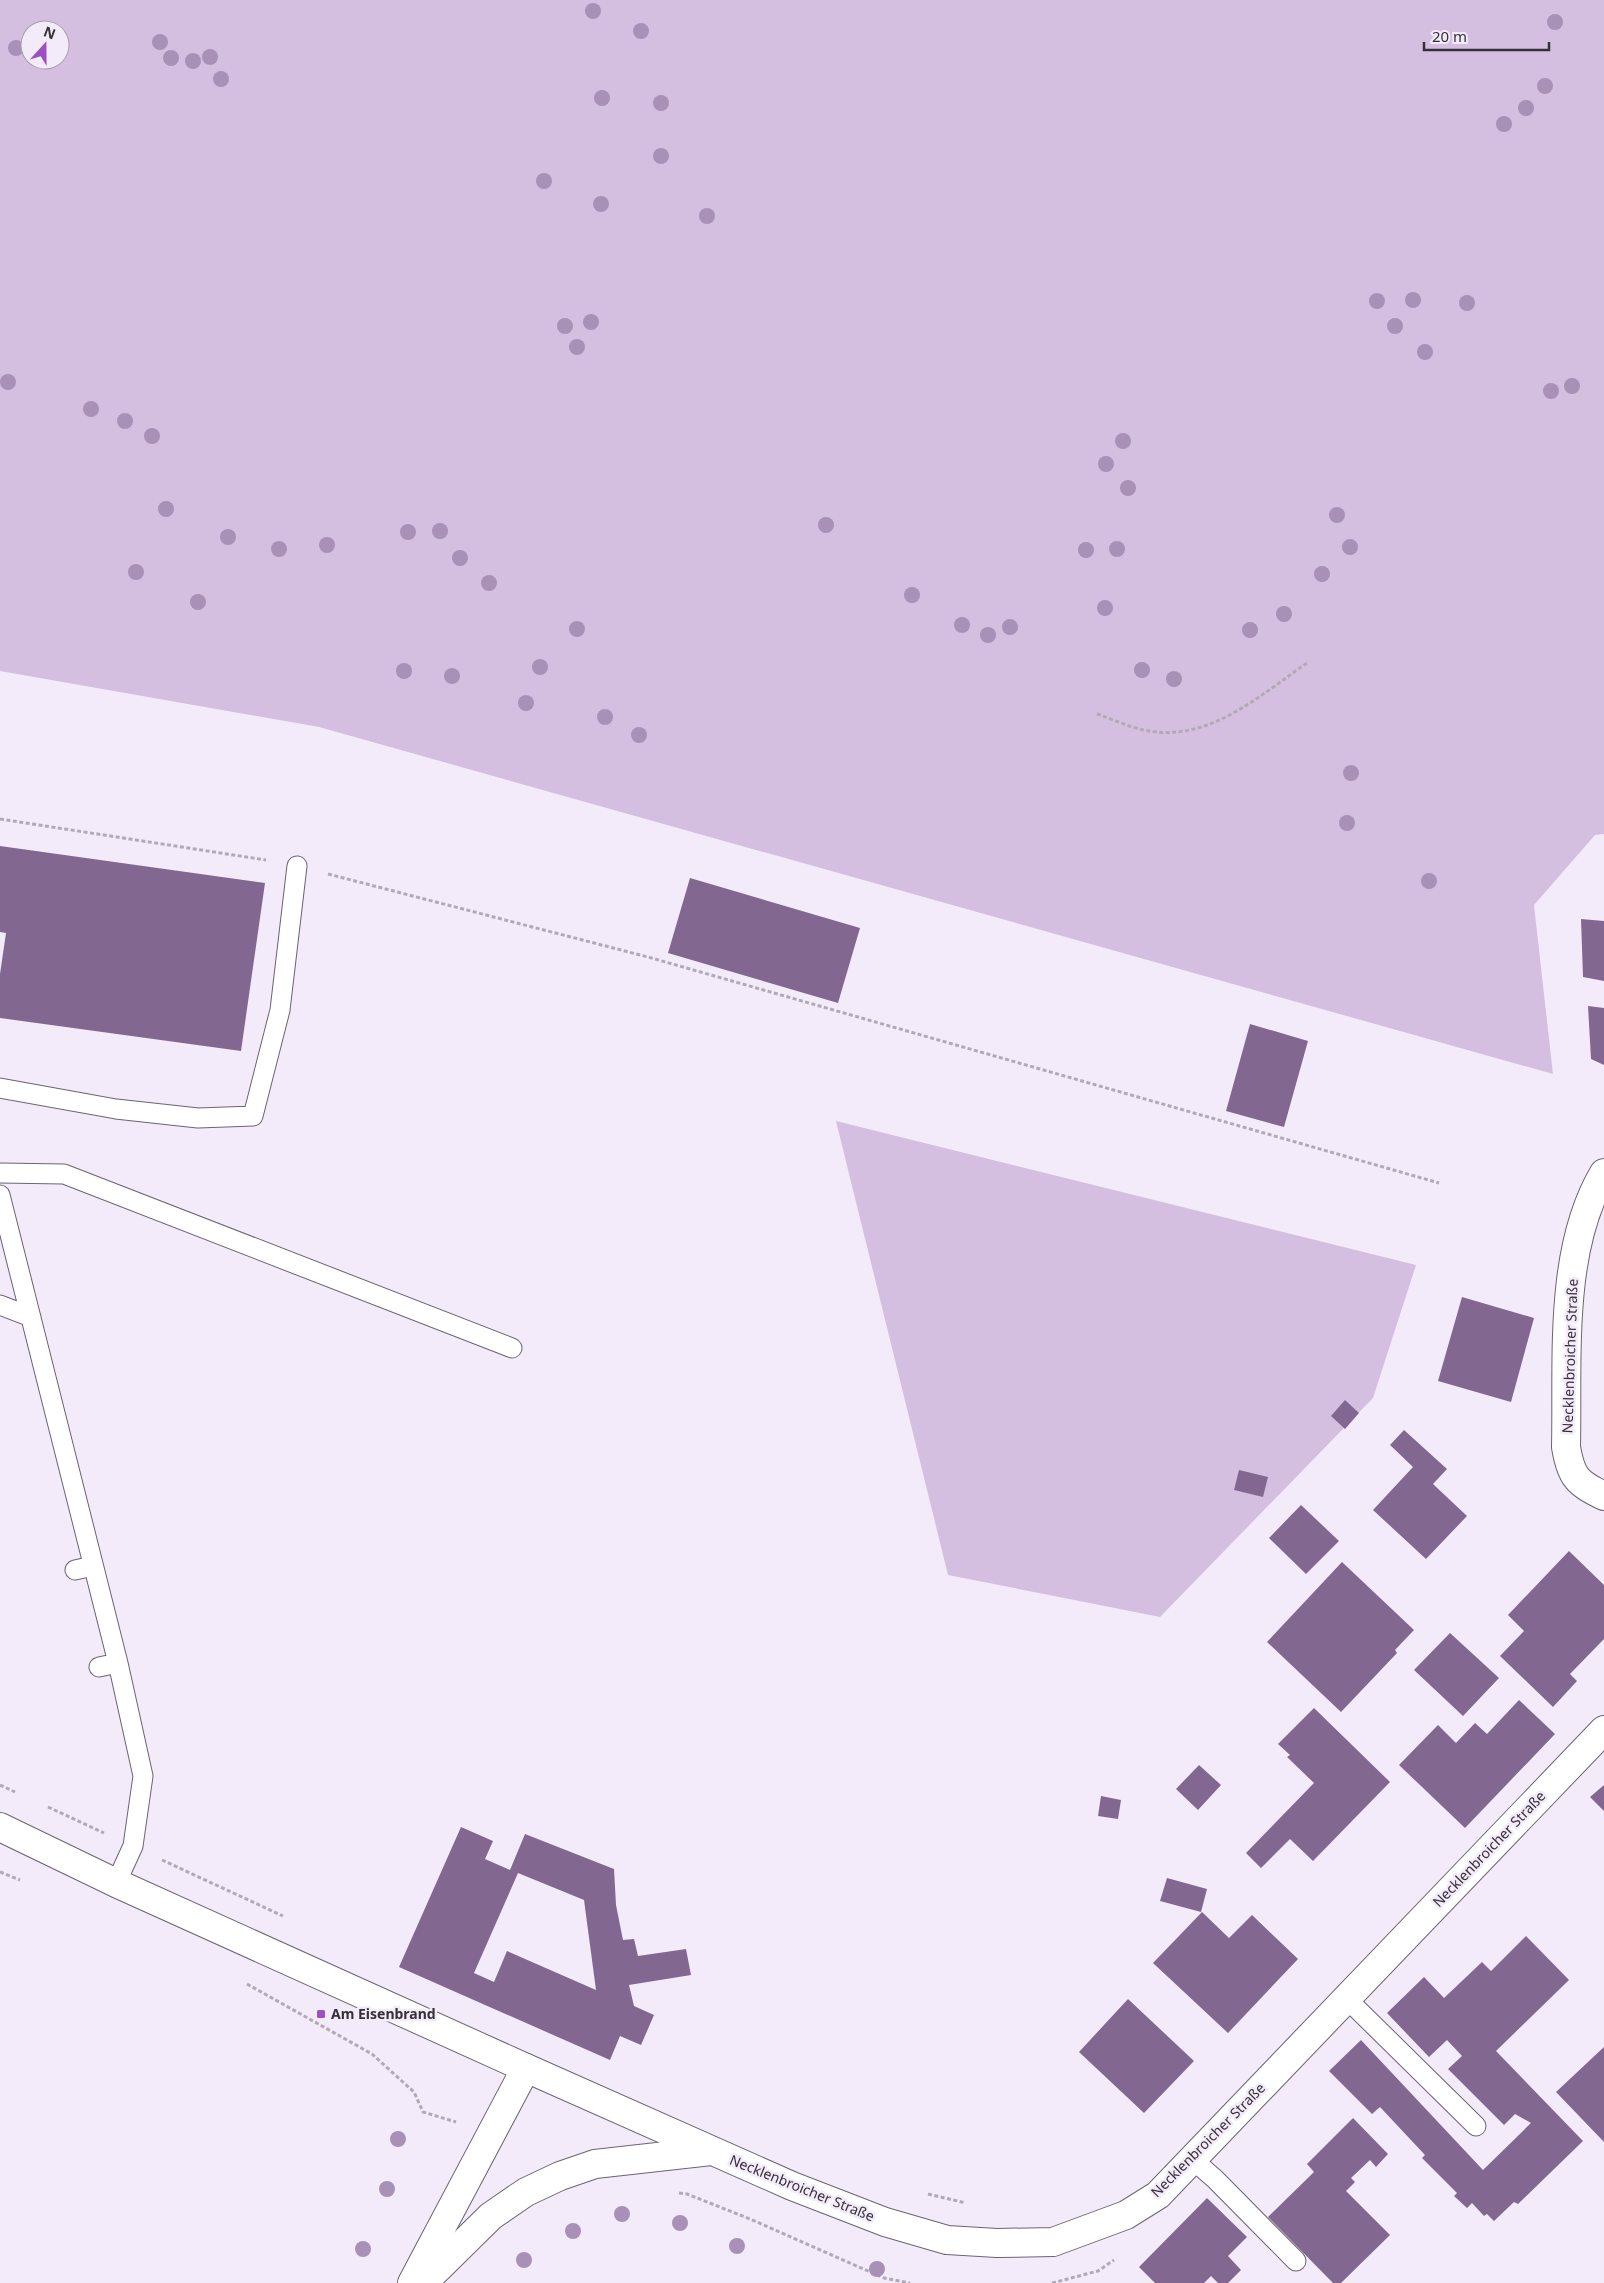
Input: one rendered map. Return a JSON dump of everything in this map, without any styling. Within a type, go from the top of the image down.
[{"type":"main road","name":"Necklenbroicher Straße","points":[[1604,1173],[1585,1217],[1577,1247],[1571,1282],[1568,1311],[1566,1447],[1570,1468],[1578,1481],[1604,1496]]},
{"type":"main road","name":"Necklenbroicher Straße","points":[[0,1827],[116,1883],[792,2186],[885,2222],[947,2240],[997,2243],[1054,2242],[1126,2215],[1158,2195],[1604,1730]]},
{"type":"main road","points":[[412,2283],[526,2068]]},
{"type":"main road","points":[[423,2283],[491,2216],[526,2192],[543,2184],[595,2164],[711,2151]]},
{"type":"lane","points":[[0,1088],[116,1109],[198,1118],[253,1116],[280,1010],[297,866]]},
{"type":"lane","points":[[0,1173],[64,1174],[512,1348]]},
{"type":"lane","points":[[0,1195],[30,1317],[39,1381],[84,1568],[118,1663],[143,1776],[133,1846],[116,1883]]},
{"type":"lane","points":[[0,1305],[30,1317]]},
{"type":"lane","points":[[99,1667],[118,1663]]},
{"type":"lane","points":[[1346,1998],[1476,2126]]},
{"type":"lane","points":[[1192,2159],[1215,2179],[1296,2261]]},
{"type":"path","points":[[1097,714],[1144,730],[1170,733],[1197,729],[1225,718],[1307,664]]},
{"type":"path","points":[[0,819],[297,866],[658,960],[1439,1183]]},
{"type":"path","points":[[0,1785],[18,1793]]},
{"type":"path","points":[[44,1805],[285,1917]]},
{"type":"path","points":[[922,2193],[968,2203]]},
{"type":"shaded area","points":[[0,0],[1604,0],[1604,834],[1595,835],[1534,905],[1553,1074],[319,727],[0,671]]},
{"type":"shaded area","points":[[836,1121],[1416,1265],[1373,1398],[1160,1617],[948,1575]]},
{"type":"building","points":[[0,846],[265,883],[241,1051],[0,1018],[0,974],[6,933],[0,932]]},
{"type":"building","points":[[690,878],[860,928],[838,1003],[668,953]]},
{"type":"building","points":[[1581,919],[1604,921],[1604,981],[1583,977]]},
{"type":"building","points":[[1588,1006],[1604,1008],[1604,1065],[1591,1059]]},
{"type":"building","points":[[1250,1024],[1308,1041],[1284,1127],[1226,1111]]},
{"type":"building","points":[[1462,1297],[1534,1318],[1511,1402],[1438,1381]]},
{"type":"building","points":[[1345,1400],[1359,1413],[1345,1429],[1331,1416]]},
{"type":"building","points":[[1404,1430],[1447,1469],[1433,1484],[1467,1516],[1426,1559],[1373,1510],[1413,1467],[1390,1445]]},
{"type":"building","points":[[1239,1470],[1268,1477],[1263,1497],[1234,1490]]},
{"type":"building","points":[[1301,1505],[1339,1541],[1306,1574],[1269,1538]]},
{"type":"building","points":[[1569,1551],[1604,1585],[1604,1639],[1570,1674],[1577,1681],[1553,1707],[1500,1656],[1524,1631],[1508,1615]]},
{"type":"building","points":[[1342,1562],[1414,1630],[1395,1650],[1397,1653],[1341,1712],[1267,1642]]},
{"type":"building","points":[[1450,1633],[1499,1678],[1463,1716],[1414,1670]]},
{"type":"building","points":[[1519,1700],[1555,1734],[1465,1828],[1399,1765],[1438,1725],[1456,1743],[1475,1723],[1487,1734]]},
{"type":"building","points":[[1314,1708],[1390,1782],[1313,1861],[1290,1839],[1261,1868],[1246,1853],[1314,1783],[1287,1757],[1290,1755],[1278,1744]]},
{"type":"building","points":[[1199,1765],[1221,1785],[1198,1810],[1176,1789]]},
{"type":"building","points":[[1604,1785],[1604,1811],[1590,1797]]},
{"type":"building","points":[[1101,1796],[1121,1800],[1118,1819],[1098,1816]]},
{"type":"building","points":[[461,1827],[493,1841],[485,1859],[510,1870],[525,1834],[614,1869],[616,1905],[623,1940],[634,1939],[638,1956],[686,1949],[691,1975],[629,1985],[634,2006],[654,2015],[641,2045],[620,2036],[610,2060],[399,1967]],"holes":[[[518,1873],[584,1900],[596,1990],[507,1951],[494,1982],[474,1973]]]},
{"type":"building","points":[[1167,1878],[1207,1889],[1201,1912],[1160,1901]]},
{"type":"building","points":[[1202,1912],[1229,1938],[1252,1915],[1298,1959],[1228,2033],[1153,1963]]},
{"type":"building","points":[[1526,1936],[1569,1980],[1496,2051],[1583,2141],[1518,2204],[1514,2202],[1494,2221],[1487,2214],[1484,2216],[1472,2203],[1467,2208],[1454,2196],[1457,2193],[1422,2158],[1425,2155],[1380,2107],[1372,2114],[1329,2071],[1361,2040],[1483,2170],[1531,2123],[1515,2114],[1504,2125],[1448,2069],[1462,2056],[1447,2040],[1429,2057],[1387,2013],[1424,1977],[1444,1998],[1482,1962],[1491,1971]]},
{"type":"building","points":[[1128,1999],[1194,2061],[1144,2113],[1079,2052]]},
{"type":"building","points":[[1604,2047],[1604,2142],[1556,2092]]},
{"type":"building","points":[[1353,2118],[1388,2154],[1376,2167],[1370,2160],[1351,2178],[1355,2182],[1346,2191],[1390,2235],[1341,2283],[1333,2283],[1268,2217],[1314,2172],[1307,2164]]},
{"type":"building","points":[[1207,2198],[1247,2237],[1228,2256],[1241,2270],[1228,2283],[1218,2283],[1211,2276],[1204,2283],[1155,2283],[1139,2267]]},
{"type":"place","name":"Am Eisenbrand","points":[[321,2014]]}]
